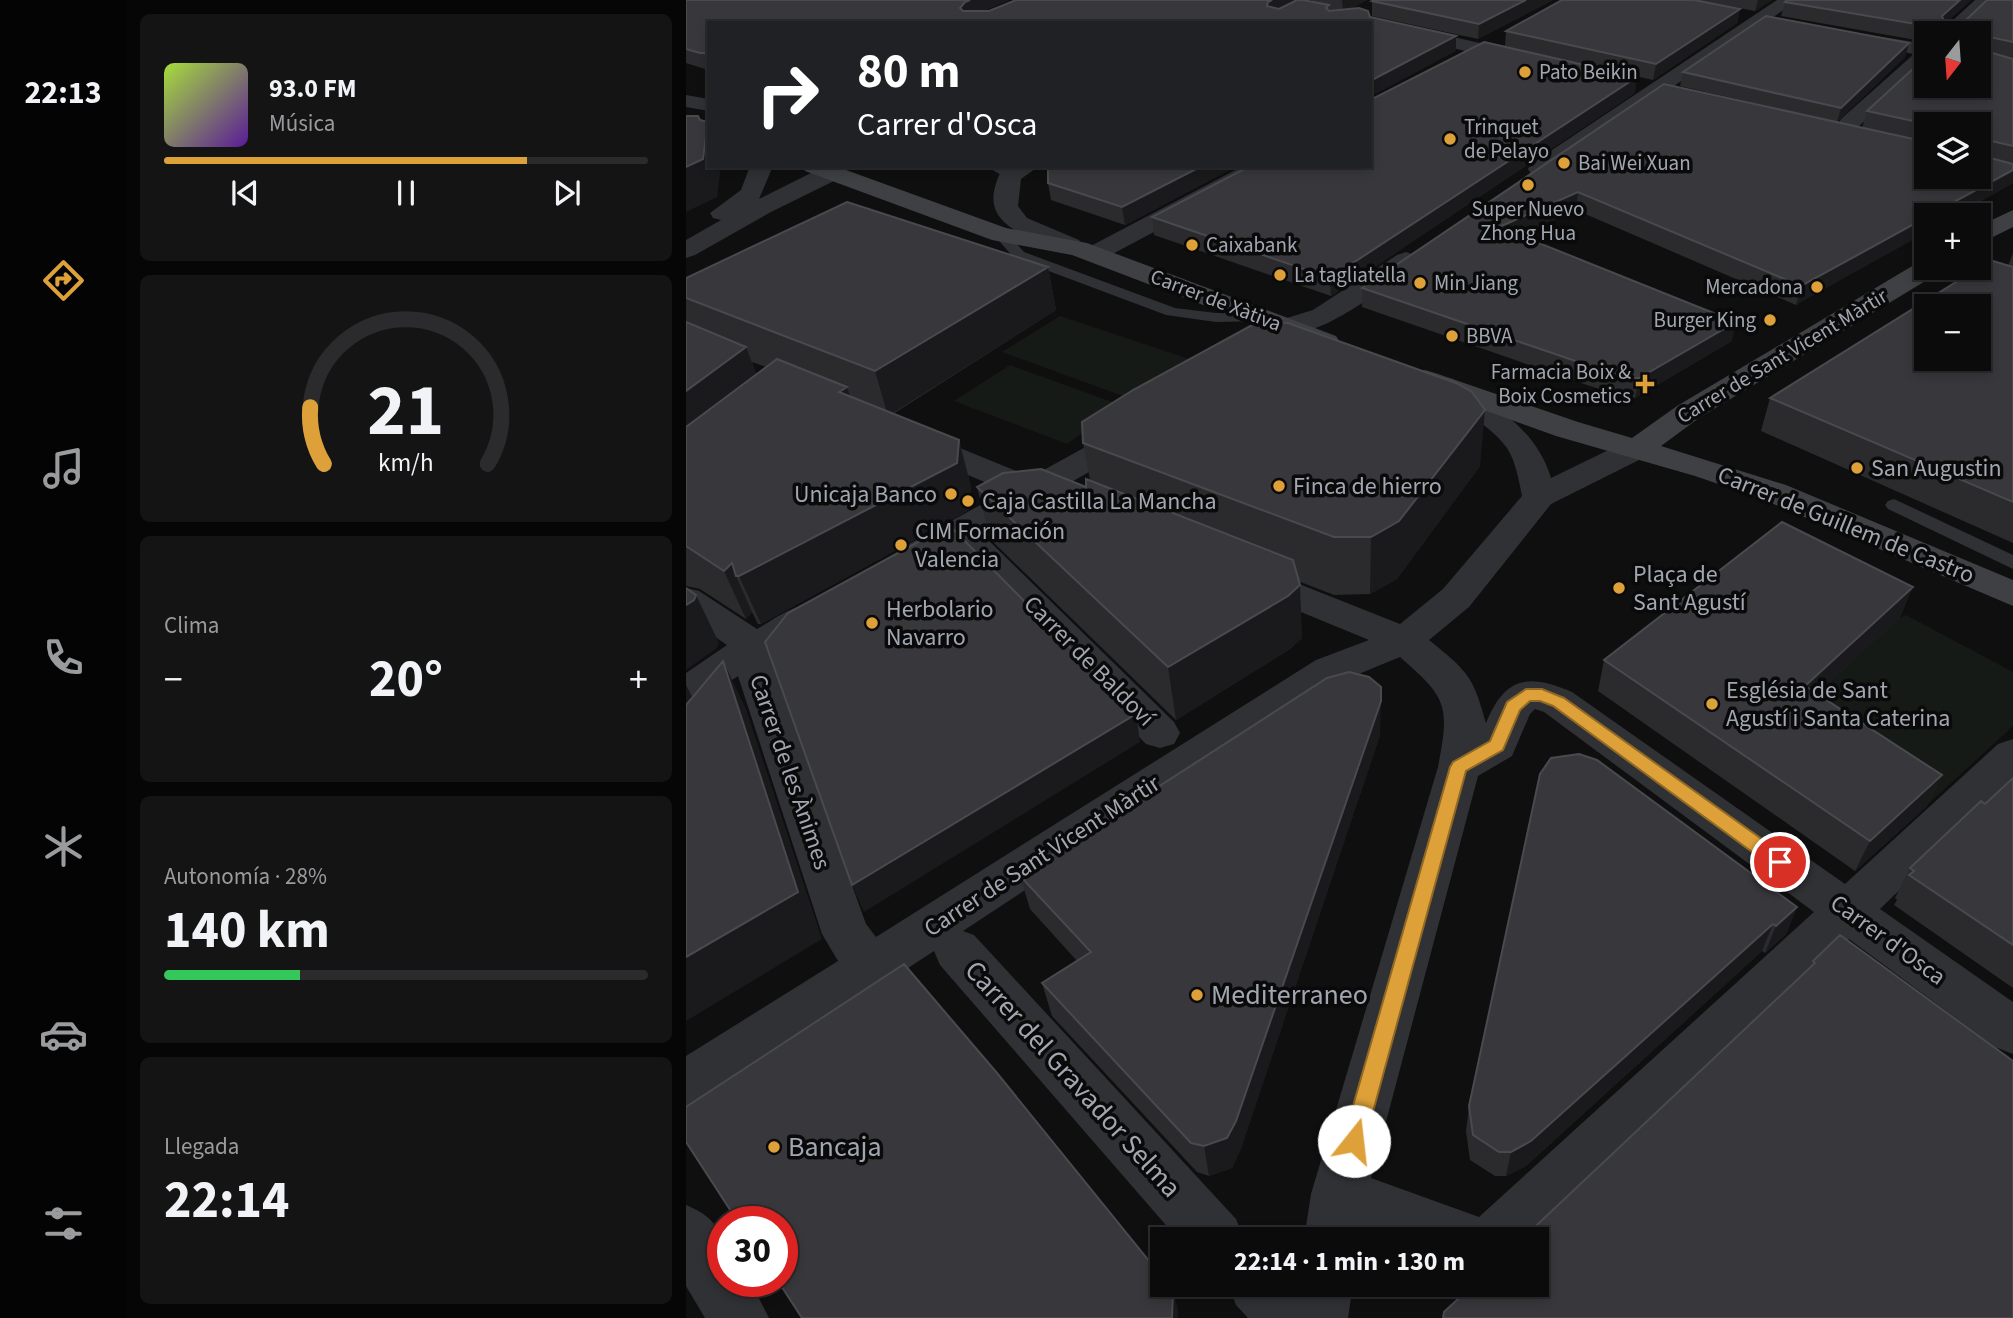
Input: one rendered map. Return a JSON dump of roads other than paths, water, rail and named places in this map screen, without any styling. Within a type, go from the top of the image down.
[{"type":"main road","name":"Carrer de Xàtiva","points":[[828,169],[1001,234],[1082,250],[1283,332],[1349,351]]},
{"type":"main road","points":[[1991,230],[2013,217]]},
{"type":"main road","name":"Carrer de Sant Vicent Màrtir","points":[[1638,448],[1688,412],[1914,276]]},
{"type":"main road","points":[[1404,371],[1567,429],[1638,448]]},
{"type":"main road","name":"Carrer de Guillem de Castro","points":[[1638,448],[1774,492],[2013,593]]},
{"type":"street","points":[[1518,183],[1789,0]]},
{"type":"street","points":[[1961,21],[1985,0]]},
{"type":"street","points":[[1360,20],[1378,4]]},
{"type":"street","points":[[1734,15],[1786,25]]},
{"type":"street","points":[[1372,23],[1552,65]]},
{"type":"street","points":[[1457,61],[1504,36]]},
{"type":"street","points":[[1839,36],[1914,49]]},
{"type":"street","points":[[1869,138],[1836,130],[1849,124],[1914,63]]},
{"type":"street","points":[[1630,83],[1682,95]]},
{"type":"street","points":[[686,100],[707,105]]},
{"type":"street","points":[[686,233],[751,194],[761,168]]},
{"type":"street","points":[[1010,169],[1004,192],[1005,207],[1010,218],[1082,250],[1257,168]]},
{"type":"street","points":[[686,250],[828,169]]},
{"type":"street","points":[[1283,332],[1323,316],[1429,244]]},
{"type":"street","points":[[1979,280],[2013,292]]},
{"type":"street","points":[[1441,384],[1506,427],[1513,435],[1524,449],[1539,497]]},
{"type":"street","points":[[888,571],[1161,418]]},
{"type":"street","points":[[886,429],[1072,506]]},
{"type":"street","points":[[1405,640],[1456,598],[1539,497],[1638,448]]},
{"type":"street","name":"Carrer de Baldoví","points":[[958,531],[1160,733]]},
{"type":"street","points":[[1228,568],[1405,640],[1456,687],[1466,726],[1459,767],[1335,1217],[1393,1227]]},
{"type":"street","points":[[686,692],[748,650],[842,597]]},
{"type":"street","name":"Carrer de les Ànimes","points":[[686,600],[744,638],[846,934],[870,966]]},
{"type":"street","name":"Carrer de Sant Vicent Màrtir","points":[[686,1085],[1330,670],[1405,640]]},
{"type":"street","name":"Carrer d'Osca","points":[[1459,767],[1497,745],[1513,706],[1526,695],[1542,695],[1558,702],[2013,1031]]},
{"type":"street","points":[[1510,1227],[2013,755]]},
{"type":"street","name":"Carrer del Gravador Selma","points":[[957,950],[1205,1227]]},
{"type":"street","points":[[686,1233],[739,1318]]},
{"type":"street","points":[[1268,1297],[1287,1318]]},
{"type":"street","points":[[1318,1318],[1322,1297]]},
{"type":"lane","points":[[1001,234],[1019,255],[1171,312],[1283,332]]},
{"type":"lane","points":[[1894,505],[2013,563]]},
{"type":"lane","points":[[1956,569],[2013,575]]},
{"type":"lane","points":[[1623,767],[1783,878],[1847,910]]},
{"type":"place","name":"Pato Beikin","points":[[1525,72]]},
{"type":"place","name":"Trinquet de Pelayo","points":[[1450,139]]},
{"type":"place","name":"Bai Wei Xuan","points":[[1564,163]]},
{"type":"place","name":"Super Nuevo Zhong Hua","points":[[1528,185]]},
{"type":"place","name":"Caixabank","points":[[1192,245]]},
{"type":"place","name":"La tagliatella","points":[[1280,275]]},
{"type":"place","name":"Min Jiang","points":[[1420,283]]},
{"type":"place","name":"Mercadona","points":[[1817,287]]},
{"type":"place","name":"Burger King","points":[[1770,320]]},
{"type":"place","name":"BBVA","points":[[1452,336]]},
{"type":"place","name":"Farmacia Boix & Boix Cosmetics","points":[[1645,384]]},
{"type":"place","name":"San Augustin","points":[[1857,468]]},
{"type":"place","name":"Finca de hierro","points":[[1279,486]]},
{"type":"place","name":"Unicaja Banco","points":[[951,494]]},
{"type":"place","name":"Caja Castilla La Mancha","points":[[968,501]]},
{"type":"place","name":"CIM Formación Valencia","points":[[901,545]]},
{"type":"place","name":"Plaça de Sant Agustí","points":[[1619,588]]},
{"type":"place","name":"Herbolario Navarro","points":[[872,623]]},
{"type":"place","name":"Església de Sant Agustí i Santa Caterina","points":[[1712,704]]},
{"type":"place","name":"Mediterraneo","points":[[1197,995]]},
{"type":"place","name":"Bancaja","points":[[774,1147]]}]
